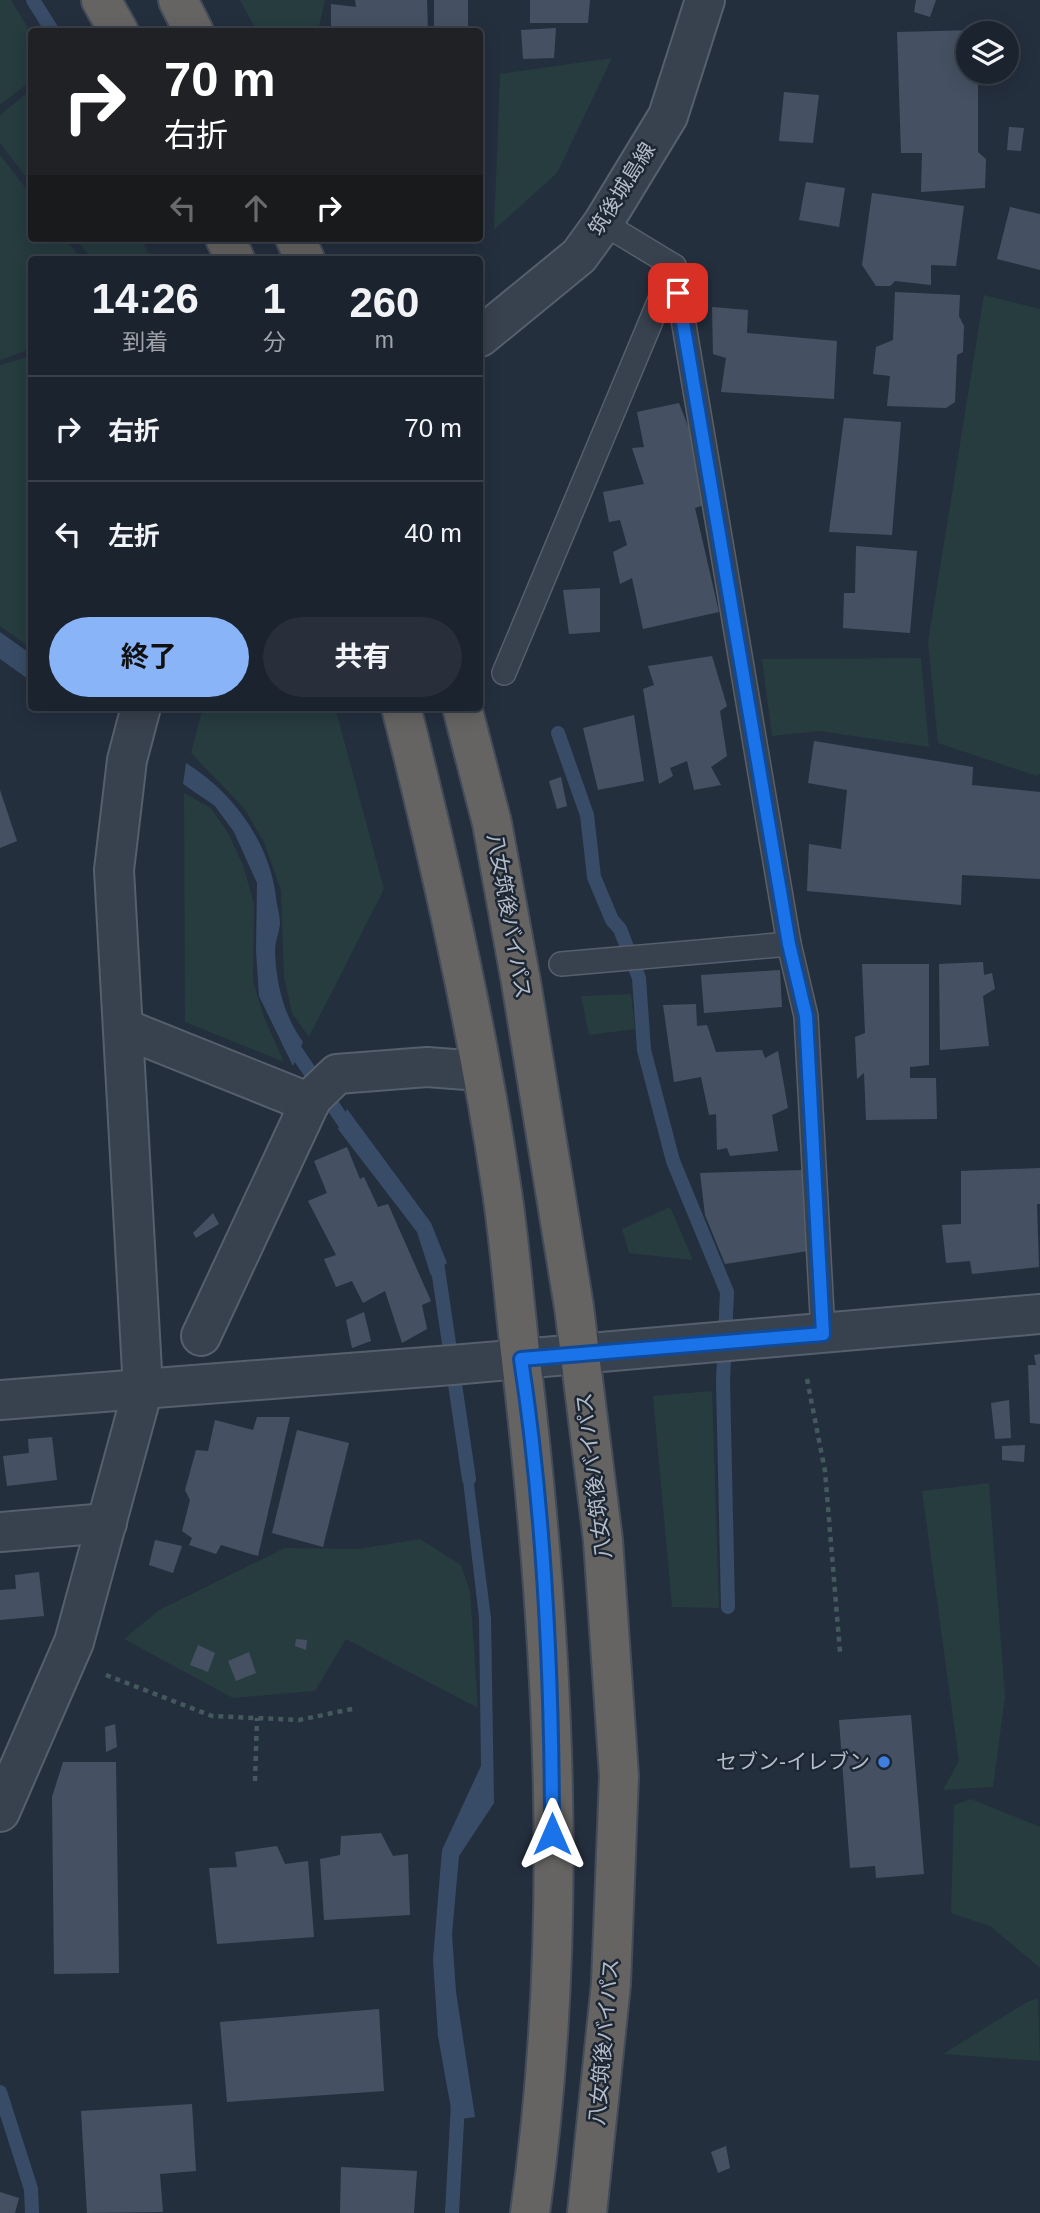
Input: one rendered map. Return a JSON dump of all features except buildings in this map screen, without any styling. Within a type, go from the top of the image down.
[{"type":"highway","points":[[102,0],[117,28]]},
{"type":"highway","points":[[178,0],[192,28]]},
{"type":"highway","points":[[402,711],[442,870],[501,1184],[541,1534],[552,1709],[552,1934],[537,2158],[530,2213]]},
{"type":"highway","name":"八女筑後バイパス","points":[[463,711],[492,823],[521,982],[574,1307],[603,1540],[619,1776],[611,1984],[587,2213]]},
{"type":"street","name":"筑後城島線","points":[[483,335],[579,256],[603,223],[668,116],[705,0]]},
{"type":"street","points":[[0,1812],[66,1659],[107,1523],[143,1389],[114,870],[127,760],[140,711]]},
{"type":"street","points":[[123,1028],[310,1103]]},
{"type":"street","points":[[201,1336],[310,1103],[337,1074],[427,1067],[480,1071]]},
{"type":"street","points":[[0,1400],[578,1355],[1040,1314]]},
{"type":"street","points":[[0,1532],[107,1523]]},
{"type":"lane","points":[[603,223],[674,266],[789,944],[806,1016],[811,1335]]},
{"type":"lane","points":[[504,673],[674,266]]},
{"type":"lane","points":[[561,964],[789,944]]},
{"type":"path","points":[[811,1335],[840,1652]]},
{"type":"path","points":[[66,1659],[212,1716],[299,1720],[357,1708]]},
{"type":"path","points":[[255,1781],[257,1718]]},
{"type":"green space","points":[[0,0],[11,0],[28,28],[28,83],[0,105]]},
{"type":"green space","points":[[240,0],[325,0],[319,28],[255,28]]},
{"type":"green space","points":[[612,58],[557,173],[494,230],[500,74]]},
{"type":"green space","points":[[28,92],[28,179],[0,143],[0,115]]},
{"type":"green space","points":[[0,155],[28,191],[28,242],[68,242],[79,256],[28,256],[28,350],[0,360]]},
{"type":"green space","points":[[78,242],[142,242],[150,256],[90,256]]},
{"type":"green space","points":[[984,295],[1040,309],[1040,773],[1037,776],[938,743],[928,642]]},
{"type":"green space","points":[[28,357],[28,646],[0,626],[0,365]]},
{"type":"green space","points":[[921,658],[929,747],[819,731],[772,736],[762,659]]},
{"type":"green space","points":[[202,711],[336,711],[384,889],[309,1037],[292,1013],[284,977],[281,890],[264,842],[244,808],[191,753]]},
{"type":"green space","points":[[184,793],[211,808],[228,833],[243,865],[254,904],[253,981],[265,1020],[284,1062],[185,1022]]},
{"type":"green space","points":[[631,994],[635,1029],[589,1035],[581,996]]},
{"type":"green space","points":[[670,1207],[693,1260],[629,1253],[622,1229]]},
{"type":"green space","points":[[712,1391],[719,1608],[672,1607],[653,1396]]},
{"type":"green space","points":[[989,1483],[1005,1697],[993,1787],[943,1790],[959,1761],[922,1491]]},
{"type":"green space","points":[[420,1539],[461,1565],[470,1592],[478,1708],[346,1639],[315,1691],[233,1698],[124,1639],[159,1610],[285,1548],[358,1549]]},
{"type":"green space","points":[[971,1799],[1040,1827],[1040,1968],[990,1926],[951,1913],[954,1805]]},
{"type":"green space","points":[[1038,1998],[1040,2061],[943,2054],[1027,2002]]},
{"type":"water","points":[[0,632],[28,652],[28,679],[0,659]]},
{"type":"water","points":[[186,763],[234,804],[266,858],[280,921],[275,951],[279,987],[286,1010],[303,1042],[293,1066],[259,996],[256,951],[257,883],[234,832],[215,806],[183,784]]},
{"type":"water","points":[[347,1109],[431,1223],[447,1263],[431,1276],[417,1232],[338,1129]]},
{"type":"water","points":[[471,1461],[491,1618],[494,1803],[459,1856],[452,1934],[456,1992],[475,2117],[453,2120],[438,2036],[433,1959],[442,1850],[481,1766],[479,1618],[461,1463]]},
{"type":"waterway","points":[[33,0],[50,28]]},
{"type":"waterway","points":[[558,733],[587,815],[594,877],[612,920],[620,929],[639,978],[644,1050],[673,1161],[727,1292],[723,1381],[728,1607]]},
{"type":"waterway","points":[[289,1041],[352,1134]]},
{"type":"waterway","points":[[433,1254],[438,1269],[469,1479]]},
{"type":"waterway","points":[[0,2092],[31,2189],[32,2213]]},
{"type":"waterway","points":[[452,2213],[458,2103]]},
{"type":"place","name":"セブン-イレブン","points":[[884,1762]]},
{"type":"route","points":[[552,1834],[552,1709],[541,1534],[521,1359],[823,1334],[806,1016],[789,944],[678,293]]}]
